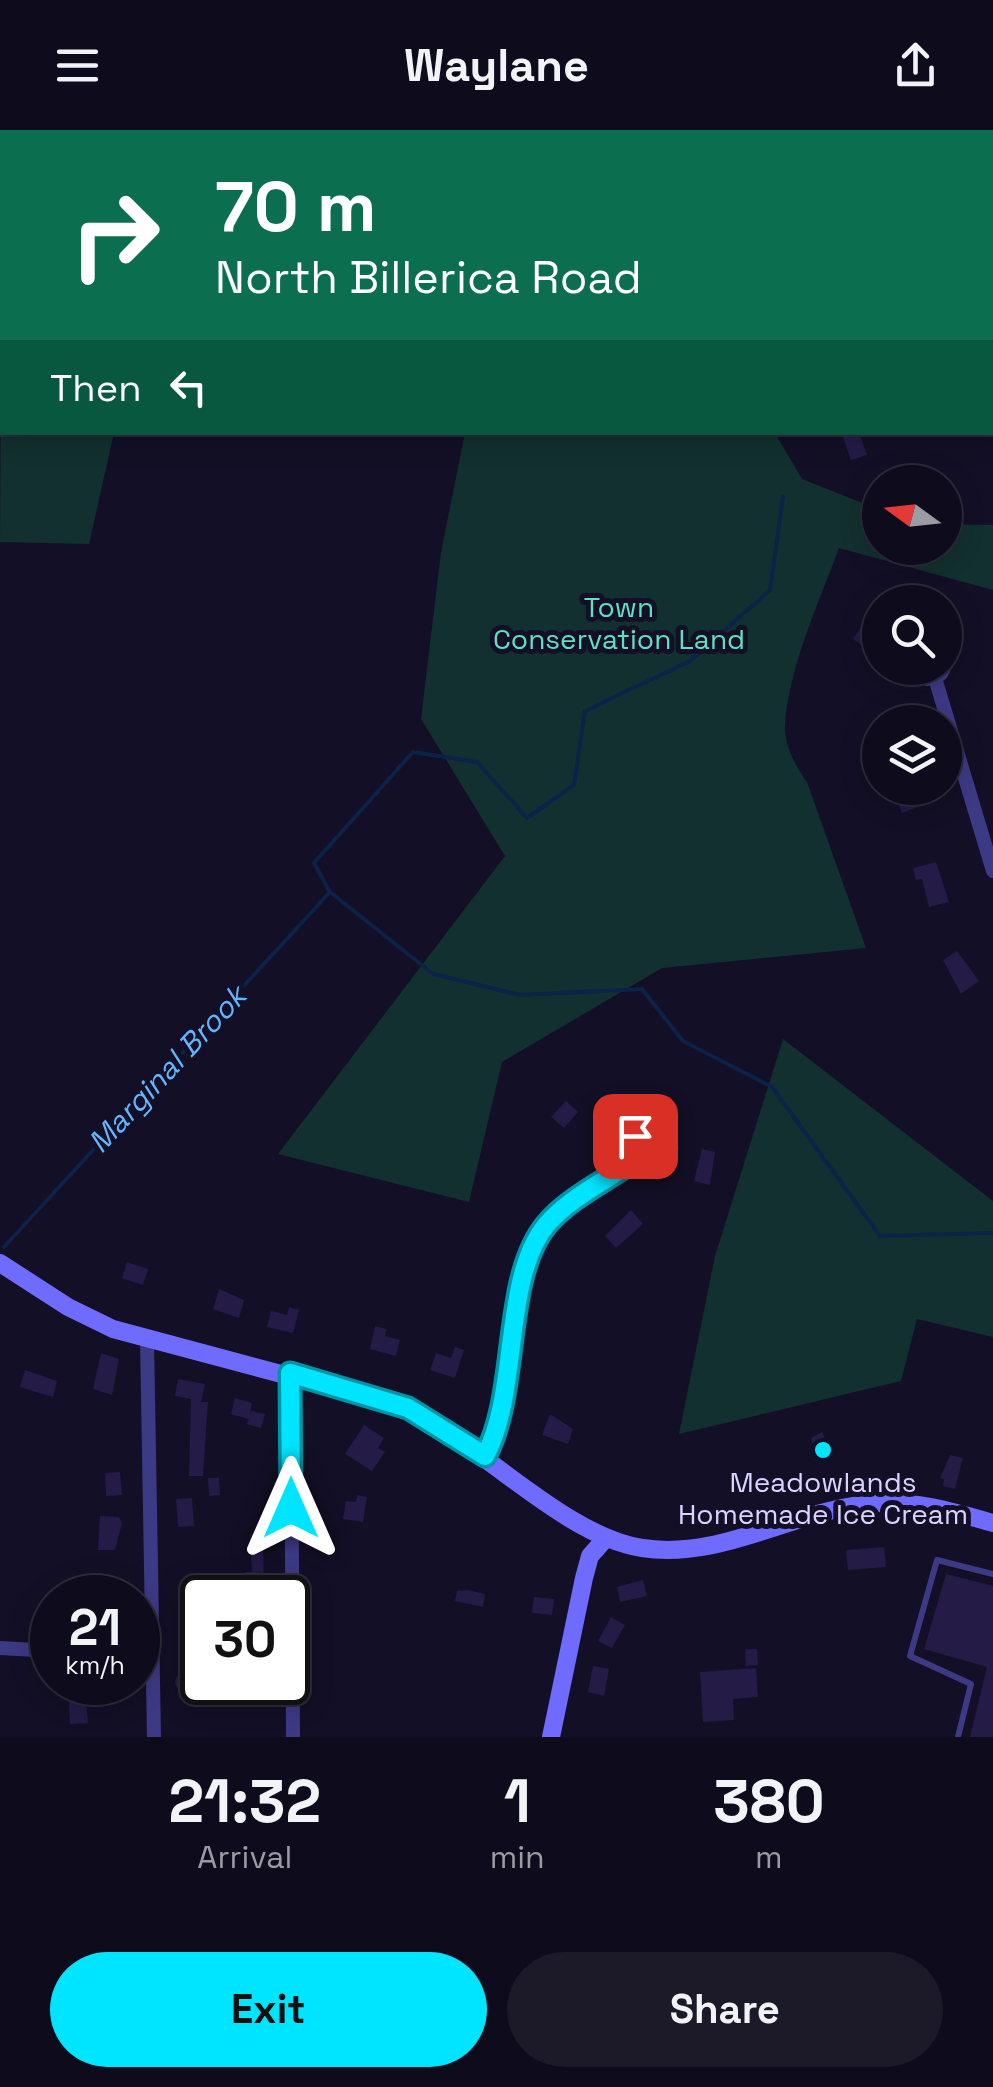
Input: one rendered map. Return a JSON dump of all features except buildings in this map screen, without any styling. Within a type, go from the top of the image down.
[{"type":"main road","points":[[0,1263],[93,1321],[146,1339],[290,1373],[408,1408],[606,1538],[640,1548],[697,1548],[846,1507],[880,1503],[947,1510],[993,1523]]},
{"type":"main road","points":[[551,1737],[590,1556],[606,1538]]},
{"type":"street","points":[[937,685],[993,871]]},
{"type":"street","points":[[485,1456],[500,1413],[526,1267],[535,1240],[560,1212],[635,1160]]},
{"type":"street","points":[[145,1575],[146,1339]]},
{"type":"street","points":[[290,1373],[293,1737]]},
{"type":"street","points":[[0,1648],[30,1649]]},
{"type":"street","points":[[151,1705],[154,1737]]},
{"type":"lane","points":[[958,1737],[971,1684],[910,1656],[922,1601],[937,1560],[993,1574]]},
{"type":"green space","points":[[1,435],[114,435],[89,544],[0,542]]},
{"type":"green space","name":"Town Conservation Land","points":[[465,435],[776,435],[802,479],[862,503],[862,554],[839,548],[799,658],[785,725],[786,740],[807,782],[866,948],[662,968],[502,1062],[469,1202],[278,1154],[505,856],[421,719],[441,552]]},
{"type":"green space","name":"Town Conservation Land","points":[[962,524],[993,525],[993,590],[901,565],[962,565]]},
{"type":"green space","points":[[783,1039],[993,1201],[993,1337],[917,1319],[901,1381],[679,1434],[715,1256]]},
{"type":"waterway","points":[[783,497],[770,590],[690,661],[585,711],[574,785],[527,818],[477,762],[413,752],[314,863],[330,892],[433,974],[520,995],[642,989],[683,1041],[772,1087],[880,1236],[993,1233]]},
{"type":"waterway","name":"Marginal Brook","points":[[4,1247],[330,892]]},
{"type":"place","name":"Meadowlands Homemade Ice Cream","points":[[823,1450]]},
{"type":"route","points":[[291,1508],[290,1373],[408,1408],[443,1425],[485,1456],[500,1413],[526,1267],[535,1240],[560,1212],[635,1160],[631,1148],[635,1136]]}]
